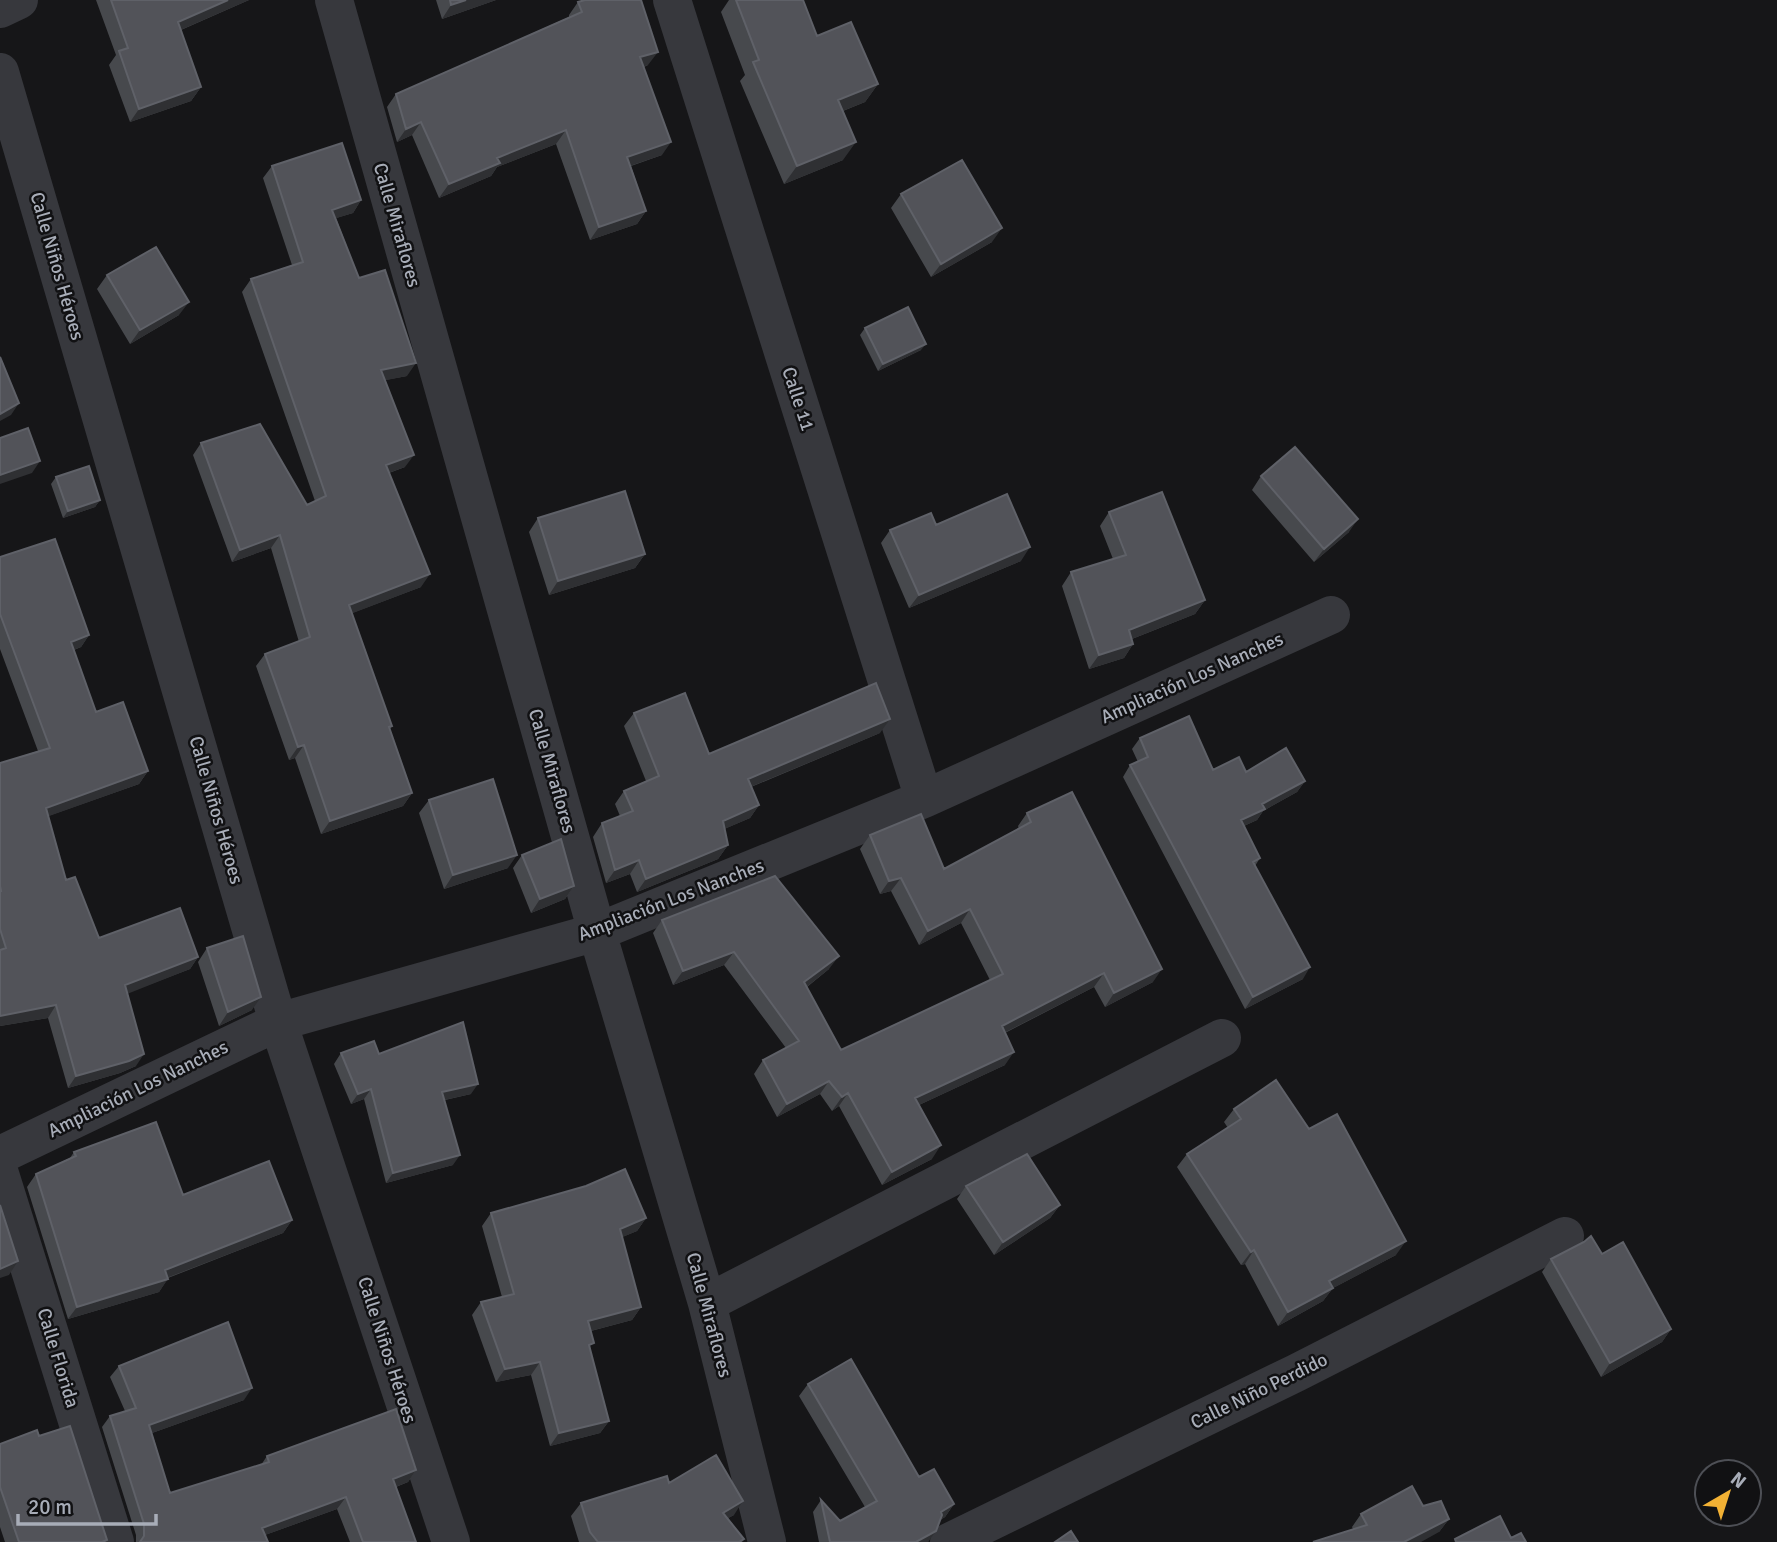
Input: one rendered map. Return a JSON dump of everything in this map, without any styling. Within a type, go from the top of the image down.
[{"type":"street","points":[[0,9],[19,0]]},
{"type":"street","name":"Calle Miraflores","points":[[334,0],[597,932],[707,1303],[767,1542]]},
{"type":"street","name":"Calle 11","points":[[671,0],[924,799]]},
{"type":"street","name":"Calle Niños Héroes","points":[[0,72],[278,1022],[451,1542]]},
{"type":"street","name":"Ampliación Los Nanches","points":[[0,1155],[278,1022],[597,932],[924,799],[1331,615]]},
{"type":"street","points":[[707,1303],[1222,1038]]},
{"type":"street","name":"Calle Florida","points":[[0,1174],[115,1542]]},
{"type":"street","name":"Calle Niño Perdido","points":[[950,1542],[1296,1373],[1565,1236]]},
{"type":"building","points":[[111,0],[228,0],[178,22],[201,87],[139,109],[119,51],[128,48]]},
{"type":"building","points":[[450,0],[466,0],[451,5]]},
{"type":"building","points":[[641,0],[658,52],[640,57],[671,142],[627,157],[646,211],[599,227],[566,130],[497,158],[500,163],[449,184],[421,122],[406,129],[396,94],[582,12],[578,2]]},
{"type":"building","points":[[736,0],[803,0],[817,36],[851,22],[878,84],[838,100],[856,142],[797,166],[753,62],[759,60]]},
{"type":"building","points":[[342,143],[361,200],[332,210],[359,278],[385,270],[416,363],[381,370],[414,455],[386,465],[430,574],[349,605],[392,726],[389,727],[412,793],[330,821],[304,745],[298,747],[265,654],[310,637],[280,535],[240,550],[201,443],[260,424],[307,505],[326,496],[251,279],[303,262],[272,166]]},
{"type":"building","points":[[962,160],[1002,228],[941,264],[901,194]]},
{"type":"building","points":[[156,247],[189,302],[140,330],[107,275]]},
{"type":"building","points":[[908,307],[926,344],[883,364],[865,328]]},
{"type":"building","points":[[0,357],[19,403],[0,414]]},
{"type":"building","points":[[28,428],[40,461],[0,475],[0,438]]},
{"type":"building","points":[[1295,447],[1358,519],[1324,549],[1261,476]]},
{"type":"building","points":[[89,466],[100,500],[68,511],[56,477]]},
{"type":"building","points":[[625,491],[645,554],[558,581],[538,518]]},
{"type":"building","points":[[1162,492],[1205,600],[1129,630],[1133,644],[1099,655],[1071,572],[1126,555],[1109,512]]},
{"type":"building","points":[[1007,494],[1030,547],[919,595],[890,530],[931,513],[936,525]]},
{"type":"building","points":[[55,539],[89,635],[71,642],[96,712],[123,702],[148,771],[46,808],[66,880],[75,877],[99,938],[180,908],[198,957],[125,985],[144,1054],[76,1076],[56,1005],[0,1016],[0,950],[6,948],[0,929],[0,763],[50,748],[0,614],[0,557]]},
{"type":"building","points":[[876,683],[890,719],[748,779],[759,805],[723,821],[728,845],[646,879],[639,860],[615,870],[602,823],[633,811],[624,791],[659,776],[634,713],[685,693],[709,754]]},
{"type":"building","points":[[1189,716],[1213,770],[1239,757],[1246,772],[1286,748],[1305,781],[1262,804],[1265,809],[1241,820],[1260,858],[1253,862],[1310,967],[1253,997],[1130,765],[1148,757],[1140,738]]},
{"type":"building","points":[[493,779],[517,855],[453,875],[429,800]]},
{"type":"building","points":[[1072,792],[1162,969],[1114,993],[1104,973],[1002,1026],[1014,1052],[915,1098],[941,1145],[892,1172],[848,1093],[842,1097],[829,1081],[787,1104],[763,1060],[799,1041],[734,952],[683,971],[662,920],[775,876],[839,956],[804,982],[841,1050],[1003,974],[970,909],[928,931],[901,878],[889,881],[870,835],[921,814],[944,869],[1031,822],[1027,813]]},
{"type":"building","points":[[561,839],[574,886],[540,899],[522,855]]},
{"type":"building","points":[[243,936],[261,997],[228,1012],[207,948]]},
{"type":"building","points":[[463,1022],[478,1084],[442,1092],[460,1155],[393,1173],[371,1089],[358,1094],[341,1053],[374,1041],[379,1054]]},
{"type":"building","points":[[1276,1080],[1309,1129],[1337,1114],[1406,1241],[1329,1281],[1333,1288],[1288,1312],[1254,1250],[1251,1252],[1187,1154],[1241,1119],[1234,1109]]},
{"type":"building","points":[[156,1122],[183,1195],[269,1161],[292,1220],[165,1270],[168,1279],[77,1307],[36,1174],[76,1156],[74,1152]]},
{"type":"building","points":[[1027,1154],[1060,1205],[1003,1242],[966,1186]]},
{"type":"building","points":[[625,1169],[646,1218],[620,1229],[641,1307],[588,1321],[594,1343],[589,1345],[609,1421],[559,1433],[540,1362],[505,1369],[481,1302],[514,1294],[491,1213],[586,1186]]},
{"type":"building","points":[[0,1205],[18,1261],[0,1269]]},
{"type":"building","points":[[1591,1236],[1602,1254],[1623,1242],[1671,1329],[1610,1363],[1551,1259]]},
{"type":"building","points":[[228,1322],[252,1388],[149,1425],[170,1493],[269,1462],[267,1456],[396,1409],[416,1470],[393,1479],[416,1542],[363,1542],[346,1497],[262,1528],[268,1542],[140,1542],[144,1536],[144,1524],[110,1416],[136,1408],[119,1366]]},
{"type":"building","points":[[851,1359],[919,1477],[934,1469],[954,1504],[941,1512],[936,1531],[916,1542],[830,1542],[821,1500],[840,1521],[877,1501],[808,1384]]},
{"type":"building","points":[[70,1426],[107,1540],[19,1542],[0,1487],[0,1444],[37,1430],[39,1436]]},
{"type":"building","points":[[716,1455],[743,1501],[723,1513],[744,1539],[739,1542],[598,1542],[590,1532],[581,1503],[667,1476],[669,1483]]},
{"type":"building","points":[[1412,1486],[1423,1506],[1441,1501],[1449,1519],[1404,1542],[1313,1542],[1367,1525],[1361,1514]]},
{"type":"building","points":[[1500,1516],[1511,1538],[1521,1533],[1526,1542],[1456,1542],[1455,1539]]},
{"type":"building","points":[[1071,1531],[1078,1542],[1055,1542]]}]
